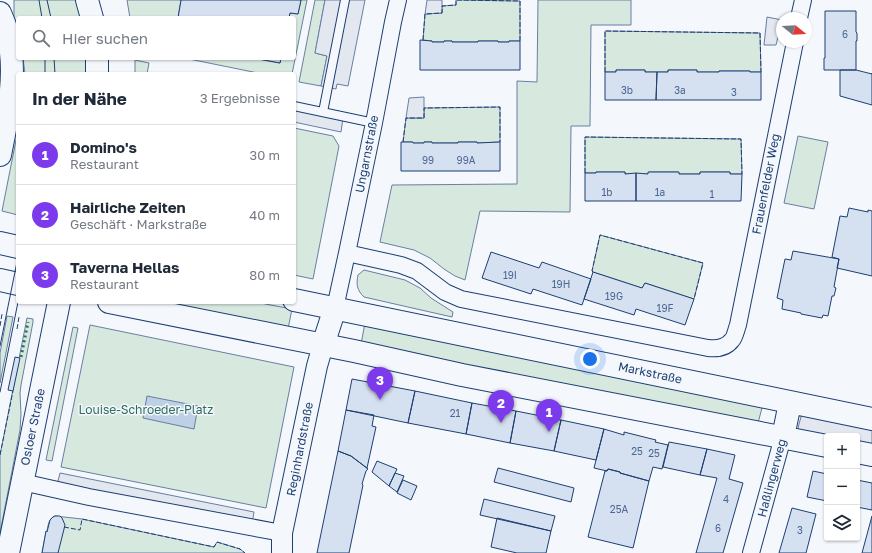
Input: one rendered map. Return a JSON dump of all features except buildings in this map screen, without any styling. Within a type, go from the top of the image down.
[{"type":"main road","points":[[87,0],[91,16]]},
{"type":"main road","points":[[0,13],[10,44],[12,74],[10,103],[0,155]]},
{"type":"main road","points":[[97,60],[97,72]]},
{"type":"main road","points":[[0,243],[16,247]]},
{"type":"main road","points":[[0,280],[16,284]]},
{"type":"main road","points":[[296,300],[335,308],[323,346]]},
{"type":"main road","name":"Osloer Straße","points":[[8,553],[59,304]]},
{"type":"main road","points":[[119,304],[824,445]]},
{"type":"main road","name":"Markstraße","points":[[335,308],[872,419]]},
{"type":"main road","name":"Haßlingerweg","points":[[783,437],[790,403]]},
{"type":"main road","points":[[860,453],[872,455]]},
{"type":"street","name":"Ungarnstraße","points":[[335,308],[398,0]]},
{"type":"street","points":[[801,12],[803,0]]},
{"type":"street","name":"Frauenfelder Weg","points":[[347,252],[401,265],[417,271],[445,292],[461,299],[708,348],[717,349],[725,346],[732,340],[738,325],[794,48]]},
{"type":"street","name":"Reginhardstraße","points":[[282,553],[282,533],[316,366],[323,346]]},
{"type":"street","name":"Haßlingerweg","points":[[751,553],[783,437]]},
{"type":"street","points":[[22,482],[89,497],[282,533]]},
{"type":"lane","points":[[323,112],[345,0]]},
{"type":"lane","points":[[296,106],[374,123]]},
{"type":"green space","points":[[14,0],[77,0],[82,16],[16,16],[16,26],[14,19]]},
{"type":"green space","points":[[127,0],[181,0],[178,16],[130,16]]},
{"type":"green space","points":[[301,0],[307,0],[296,54],[296,16],[289,16],[290,13],[298,14]]},
{"type":"green space","points":[[315,0],[325,0],[315,53],[327,56],[321,86],[299,82]]},
{"type":"green space","points":[[456,0],[520,1],[520,41],[432,42],[423,40],[425,14],[442,13],[442,6],[456,5]]},
{"type":"green space","points":[[538,0],[631,0],[631,25],[591,25],[590,126],[571,126],[570,212],[480,211],[465,280],[455,276],[430,258],[414,250],[380,242],[392,185],[517,184],[517,81],[537,82]]},
{"type":"green space","points":[[605,31],[760,33],[761,72],[697,72],[697,70],[668,70],[668,72],[645,72],[645,70],[616,70],[616,72],[605,72]]},
{"type":"green space","points":[[23,60],[88,60],[88,72],[25,72]]},
{"type":"green space","points":[[135,60],[149,63],[147,72],[135,72]]},
{"type":"green space","points":[[194,60],[264,60],[280,63],[281,60],[295,60],[292,72],[253,72]]},
{"type":"green space","points":[[500,107],[500,142],[403,142],[406,118],[424,118],[424,108]]},
{"type":"green space","points":[[296,128],[333,136],[339,146],[313,279],[296,275]]},
{"type":"green space","points":[[798,136],[828,142],[814,209],[784,203]]},
{"type":"green space","points":[[585,137],[741,139],[742,174],[730,174],[730,172],[700,172],[700,174],[679,174],[678,172],[649,172],[648,174],[626,174],[625,172],[585,173]]},
{"type":"green space","points":[[16,140],[16,214],[2,211]]},
{"type":"green space","points":[[600,235],[703,263],[694,299],[645,283],[642,288],[593,272]]},
{"type":"green space","points":[[364,270],[405,280],[420,288],[431,298],[453,312],[452,317],[364,297],[358,290],[357,282],[358,275]]},
{"type":"green space","points":[[165,304],[266,304],[292,309],[288,329]]},
{"type":"green space","points":[[7,316],[13,317],[0,383],[0,353]]},
{"type":"green space","points":[[27,318],[33,319],[33,322],[20,393],[20,430],[0,533],[0,455]]},
{"type":"green space","points":[[365,323],[763,404],[758,423],[361,344]]},
{"type":"green space","name":"Louise-Schroeder-Platz","points":[[90,325],[294,367],[266,508],[61,467]]},
{"type":"green space","points":[[73,327],[78,328],[52,461],[46,460]]},
{"type":"green space","points":[[55,516],[82,519],[214,547],[217,542],[240,549],[245,553],[42,553],[49,522],[51,518]]},
{"type":"shaded area","points":[[325,0],[365,0],[348,86],[337,84],[336,89],[321,86],[327,56],[315,53]]},
{"type":"shaded area","points":[[427,0],[442,0],[442,13],[425,14]]},
{"type":"shaded area","points":[[767,17],[776,19],[776,45],[764,45]]},
{"type":"shaded area","points":[[424,97],[424,118],[406,118],[409,98]]},
{"type":"shaded area","points":[[296,109],[343,118],[341,132],[296,122]]},
{"type":"shaded area","points":[[802,413],[828,421],[872,430],[872,447],[860,445],[860,433],[824,433],[824,436],[800,433],[798,428]]},
{"type":"shaded area","points":[[60,473],[254,512],[252,524],[57,485]]},
{"type":"water","points":[[147,396],[198,406],[194,429],[143,418]]},
{"type":"tram line","points":[[39,0],[42,16]]},
{"type":"tram line","points":[[47,0],[51,16]]},
{"type":"tram line","points":[[45,60],[45,72]]},
{"type":"tram line","points":[[54,60],[55,72]]},
{"type":"tram line","points":[[0,346],[16,267]]},
{"type":"tram line","points":[[0,392],[18,304]]},
{"type":"hedge","points":[[21,357],[28,322]]},
{"type":"fence","points":[[423,40],[425,14],[442,13],[442,6],[456,5],[456,0],[520,1],[520,41]]},
{"type":"fence","points":[[605,72],[605,31],[760,33],[761,72]]},
{"type":"fence","points":[[403,142],[406,118],[424,118],[424,108],[500,107],[500,142]]},
{"type":"fence","points":[[585,173],[585,137],[741,139],[742,174]]},
{"type":"fence","points":[[593,272],[600,235],[703,263],[694,299]]},
{"type":"fence","points":[[0,326],[2,314]]},
{"type":"fence","points":[[17,329],[19,317]]},
{"type":"fence","points":[[0,455],[13,391]]},
{"type":"fence","points":[[64,527],[80,530],[82,519],[214,547],[217,542],[240,549],[245,553]]},
{"type":"place","name":"Taverna Hellas","points":[[380,400]]},
{"type":"place","name":"Hairliche Zeiten","points":[[501,423]]},
{"type":"place","name":"Domino's","points":[[549,432]]}]
